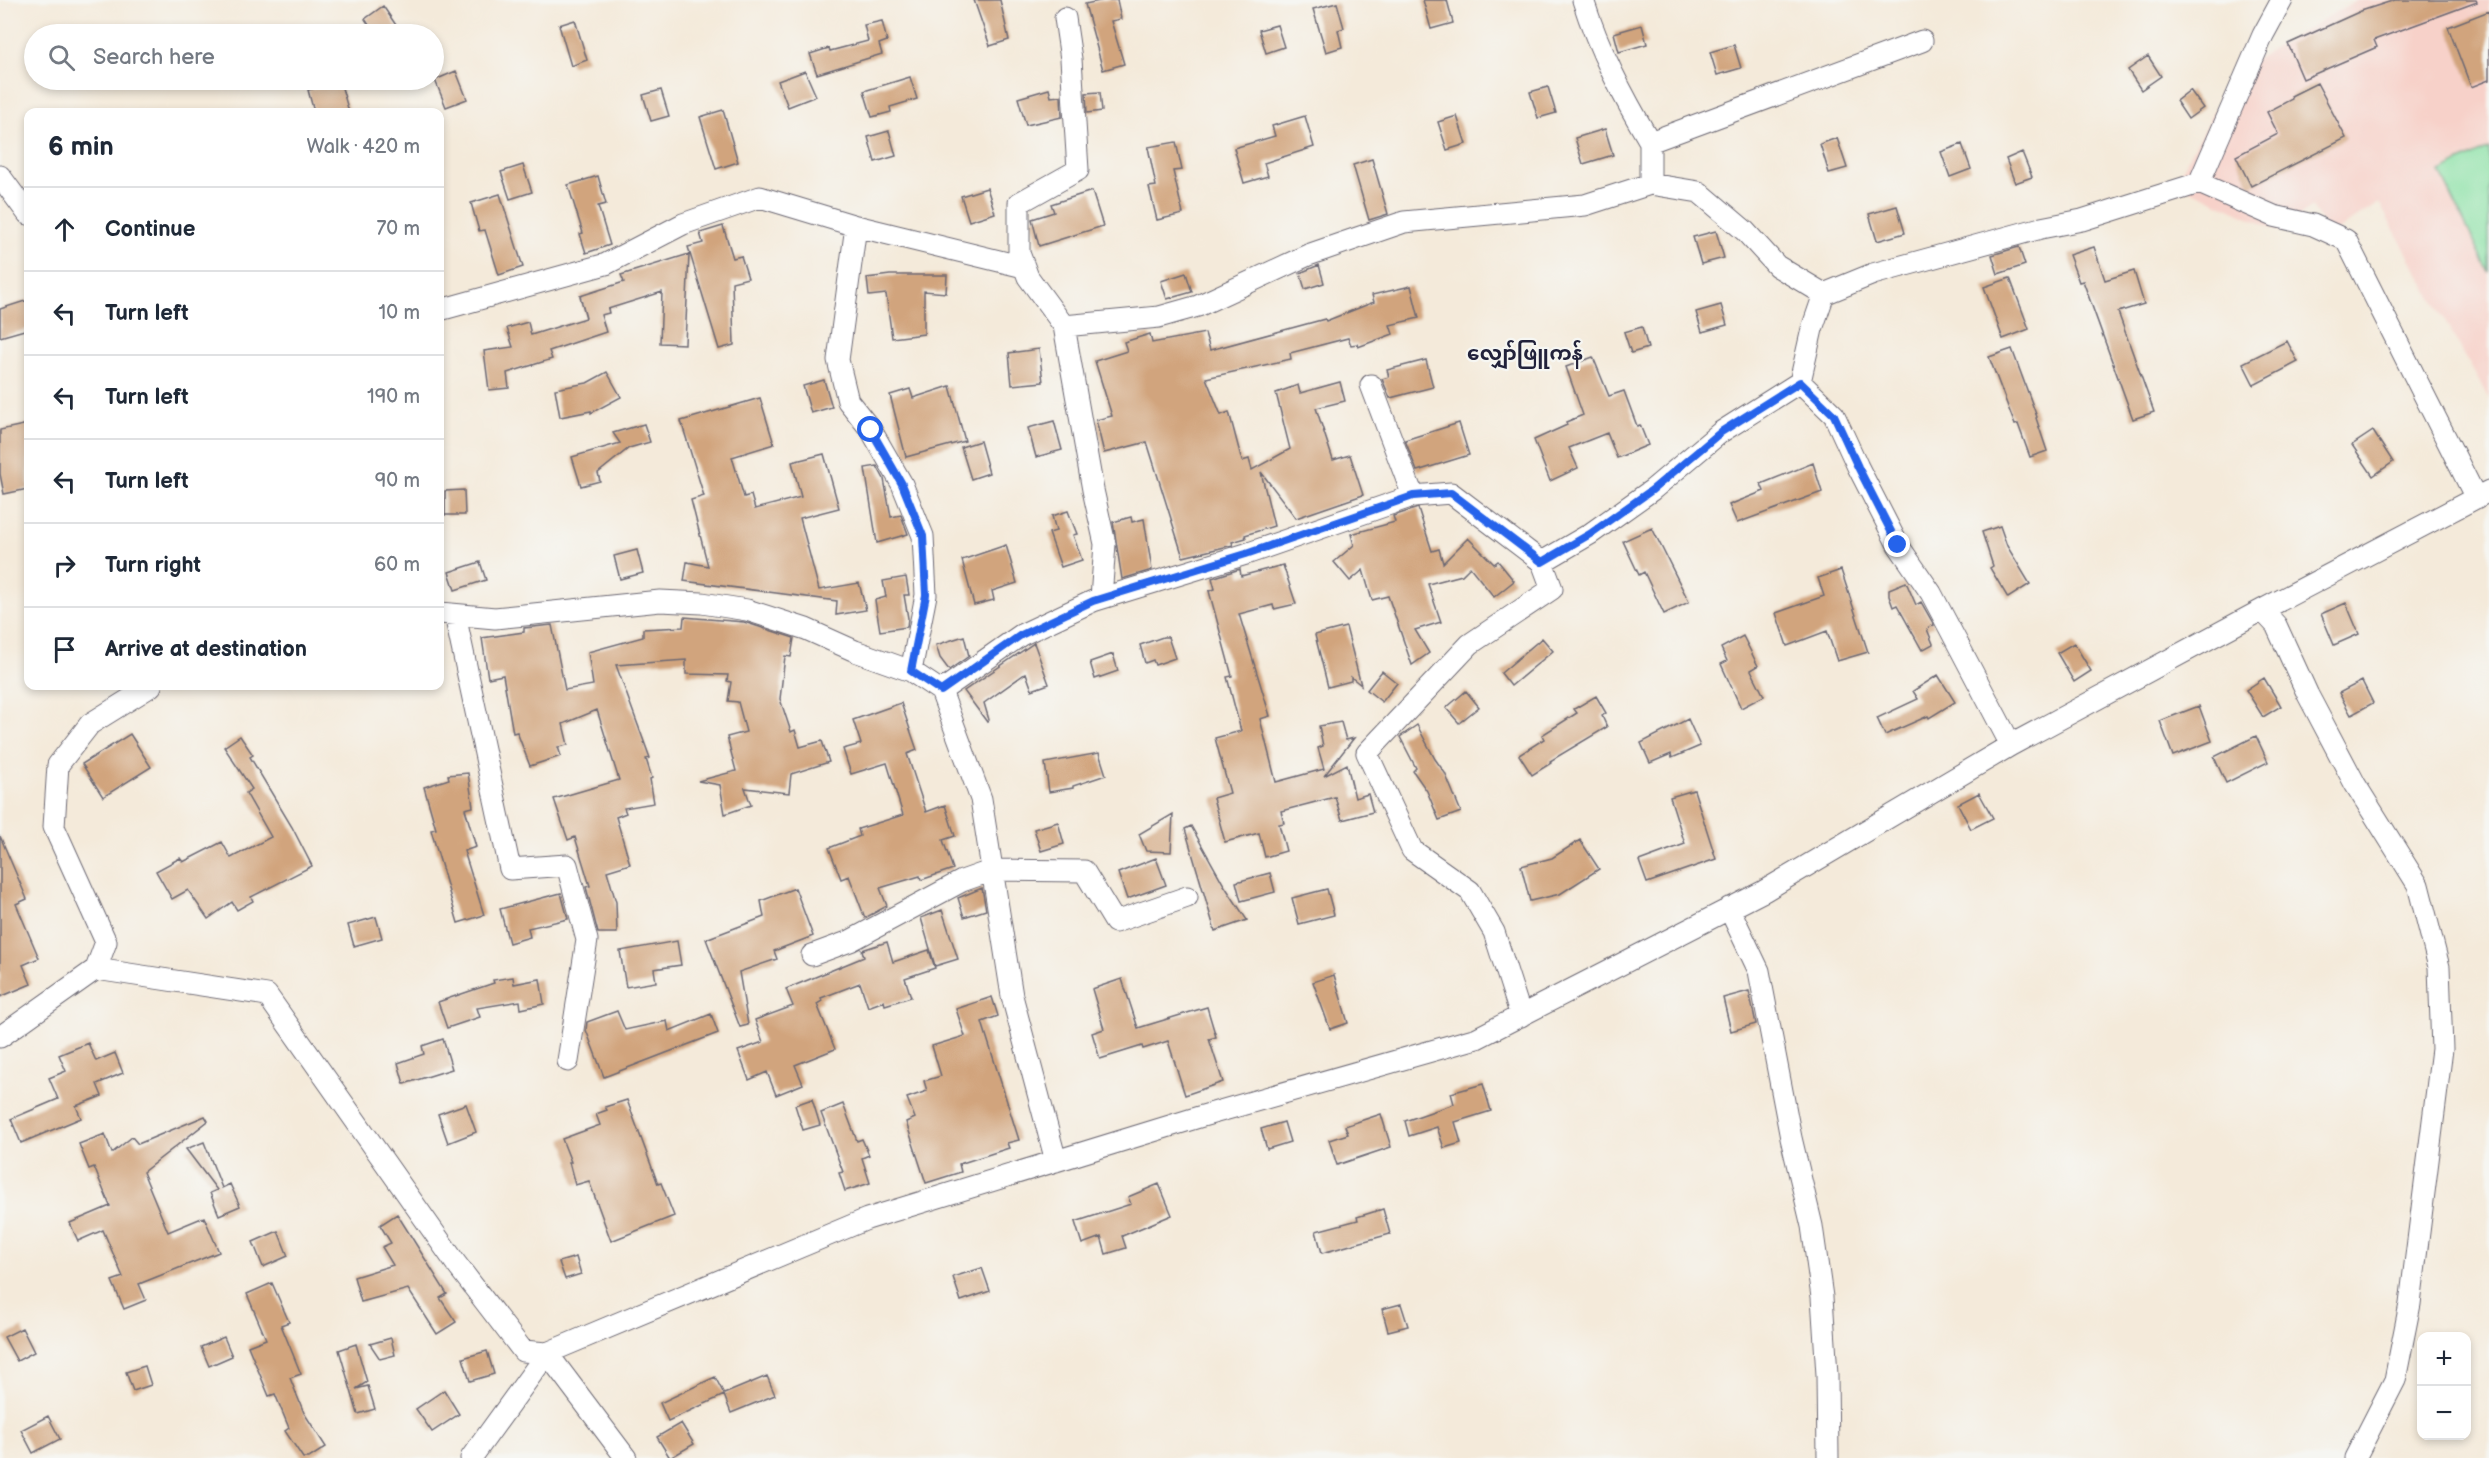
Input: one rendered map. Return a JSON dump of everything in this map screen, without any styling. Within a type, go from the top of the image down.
[{"type":"street","points":[[1583,0],[1599,47],[1618,87],[1650,142],[1650,184]]},
{"type":"street","points":[[2199,183],[2263,35],[2282,0]]},
{"type":"street","points":[[1065,18],[1071,58],[1078,170],[1019,203],[1020,253],[1028,277],[1064,326],[1105,544],[1101,598]]},
{"type":"street","points":[[1650,142],[1922,41]]},
{"type":"street","points":[[4,181],[24,208]]},
{"type":"street","points":[[96,969],[267,994],[457,1265],[523,1352],[547,1353],[867,1219],[1210,1114],[1477,1038],[1774,885],[2011,745],[2483,494],[2346,240],[2313,225],[2274,216],[2199,183],[2082,220],[2041,228],[1874,274],[1824,294],[1812,329],[1800,382],[1721,432],[1652,490],[1590,534],[1542,562]]},
{"type":"street","points":[[1064,326],[1159,317],[1198,306],[1308,255],[1404,222],[1585,205],[1650,184],[1699,192],[1745,231],[1778,266],[1824,294]]},
{"type":"street","points":[[444,309],[606,264],[683,224],[760,197],[856,226],[1024,267]]},
{"type":"street","points":[[856,226],[838,360],[848,401],[871,430],[902,484],[923,536],[926,595],[911,671]]},
{"type":"street","points":[[1800,382],[1834,415],[1898,545],[1931,593],[2011,745]]},
{"type":"street","points":[[1371,385],[1413,496]]},
{"type":"street","points":[[941,691],[1021,635],[1101,598],[1246,554],[1413,496],[1451,493],[1542,562],[1552,589],[1470,644],[1367,753],[1412,850],[1470,891],[1494,932],[1521,1016]]},
{"type":"street","points":[[568,1060],[587,940],[567,865],[510,869],[447,614],[495,618],[660,601],[702,603],[747,610],[806,629],[855,651],[911,671],[941,691],[981,800],[1012,996],[1056,1161]]},
{"type":"street","points":[[2262,610],[2276,625],[2308,695],[2355,784],[2418,885],[2439,967],[2442,1049],[2410,1304],[2395,1380],[2355,1458]]},
{"type":"street","points":[[0,1037],[96,969],[106,942],[54,826],[58,765],[90,724],[145,690]]},
{"type":"street","points":[[812,955],[850,941],[962,881],[993,870],[1084,871],[1115,922],[1187,897]]},
{"type":"street","points":[[1730,908],[1759,971],[1791,1138],[1812,1226],[1823,1308],[1828,1458]]},
{"type":"street","points":[[471,1458],[547,1353]]},
{"type":"street","points":[[547,1353],[626,1458]]},
{"type":"shaded area","points":[[2356,0],[2489,0],[2489,399],[2379,203],[2330,235],[2312,207],[2279,231],[2175,183],[2235,72]]},
{"type":"green space","points":[[2489,148],[2489,273],[2440,172]]},
{"type":"building","points":[[974,0],[1000,0],[1009,40],[990,46]]},
{"type":"building","points":[[1117,0],[1121,19],[1111,21],[1124,64],[1103,70],[1085,4]]},
{"type":"building","points":[[1423,0],[1447,0],[1453,23],[1431,29]]},
{"type":"building","points":[[2395,0],[2476,0],[2477,2],[2374,40],[2377,47],[2303,79],[2288,44],[2361,11]]},
{"type":"building","points":[[1337,3],[1344,28],[1338,30],[1342,47],[1326,52],[1313,9]]},
{"type":"building","points":[[383,6],[395,24],[368,24],[365,19]]},
{"type":"building","points":[[2489,11],[2489,80],[2471,87],[2448,27]]},
{"type":"building","points":[[575,20],[587,60],[571,66],[559,25]]},
{"type":"building","points":[[882,21],[887,41],[879,44],[882,54],[817,74],[810,54],[868,41],[864,25]]},
{"type":"building","points":[[1277,25],[1284,47],[1266,53],[1259,30]]},
{"type":"building","points":[[1642,25],[1647,44],[1619,52],[1614,33]]},
{"type":"building","points":[[1734,45],[1741,68],[1717,75],[1710,52]]},
{"type":"building","points":[[2148,56],[2161,76],[2141,90],[2128,70]]},
{"type":"building","points":[[456,71],[467,99],[446,107],[439,90],[444,90],[444,76]]},
{"type":"building","points":[[805,71],[816,96],[788,107],[778,81]]},
{"type":"building","points":[[910,77],[917,99],[890,107],[891,112],[872,117],[864,91]]},
{"type":"building","points":[[2317,83],[2346,138],[2251,186],[2236,156],[2278,134],[2267,112]]},
{"type":"building","points":[[1548,87],[1556,113],[1538,118],[1530,92]]},
{"type":"building","points":[[1049,89],[1051,97],[1061,96],[1062,117],[1026,125],[1018,98]]},
{"type":"building","points":[[308,90],[343,90],[348,108],[313,108]]},
{"type":"building","points":[[661,90],[669,116],[651,121],[643,95]]},
{"type":"building","points":[[2190,90],[2203,108],[2188,119],[2176,101]]},
{"type":"building","points":[[1100,92],[1102,111],[1087,113],[1086,93]]},
{"type":"building","points":[[723,110],[738,162],[716,169],[700,117]]},
{"type":"building","points":[[1305,116],[1314,147],[1264,163],[1268,176],[1244,183],[1234,148],[1275,136],[1272,126]]},
{"type":"building","points":[[1457,116],[1466,144],[1447,150],[1438,122]]},
{"type":"building","points":[[1605,129],[1613,155],[1583,164],[1575,138]]},
{"type":"building","points":[[889,131],[896,156],[875,162],[868,137]]},
{"type":"building","points":[[1837,138],[1847,168],[1829,173],[1820,144]]},
{"type":"building","points":[[1176,142],[1182,170],[1173,171],[1183,214],[1157,220],[1149,187],[1156,186],[1148,147]]},
{"type":"building","points":[[1962,144],[1971,169],[1950,177],[1941,152]]},
{"type":"building","points":[[2022,152],[2032,177],[2015,183],[2006,159]]},
{"type":"building","points":[[1372,159],[1388,214],[1369,220],[1353,165]]},
{"type":"building","points":[[523,165],[532,192],[510,199],[501,172]]},
{"type":"building","points":[[598,176],[606,204],[598,206],[610,245],[586,253],[580,234],[583,233],[568,185]]},
{"type":"building","points":[[987,188],[995,213],[969,221],[961,196]]},
{"type":"building","points":[[1092,191],[1103,226],[1039,246],[1032,219],[1054,212],[1051,204]]},
{"type":"building","points":[[500,194],[523,267],[499,275],[485,230],[479,231],[471,203]]},
{"type":"building","points":[[1897,206],[1905,233],[1877,241],[1869,214]]},
{"type":"building","points":[[723,226],[733,258],[741,256],[748,278],[732,282],[734,345],[719,349],[688,247],[703,243],[700,233]]},
{"type":"building","points":[[1716,231],[1724,258],[1701,264],[1693,237]]},
{"type":"building","points":[[2019,247],[2025,265],[1998,274],[1992,255]]},
{"type":"building","points":[[2094,247],[2105,280],[2134,271],[2144,304],[2118,312],[2154,412],[2133,419],[2083,281],[2079,282],[2069,255]]},
{"type":"building","points":[[689,254],[685,344],[660,343],[662,292],[608,309],[609,313],[601,315],[606,332],[549,351],[552,359],[507,373],[509,388],[489,390],[484,351],[513,347],[507,328],[528,322],[531,335],[586,318],[580,296],[624,282],[621,275]]},
{"type":"building","points":[[1319,265],[1324,283],[1305,289],[1300,273]]},
{"type":"building","points":[[1186,273],[1192,292],[1167,299],[1161,281]]},
{"type":"building","points":[[890,275],[947,275],[946,293],[924,291],[924,334],[892,338],[886,294],[869,296],[867,278]]},
{"type":"building","points":[[2010,278],[2029,329],[2003,339],[1984,287]]},
{"type":"building","points":[[1411,286],[1419,318],[1390,325],[1393,334],[1358,347],[1357,344],[1351,345],[1348,338],[1290,353],[1291,359],[1206,378],[1221,415],[1229,412],[1242,461],[1249,459],[1252,470],[1290,449],[1276,393],[1298,385],[1300,393],[1340,382],[1345,401],[1316,408],[1333,460],[1350,455],[1363,495],[1296,518],[1261,472],[1274,526],[1245,535],[1246,538],[1232,542],[1233,545],[1183,557],[1147,442],[1104,453],[1096,420],[1112,416],[1095,361],[1127,351],[1124,342],[1150,334],[1152,343],[1205,333],[1210,350],[1325,319],[1326,321],[1374,302],[1372,295]]},
{"type":"building","points":[[24,301],[24,330],[0,337],[0,309]]},
{"type":"building","points":[[1721,305],[1727,325],[1702,332],[1696,312]]},
{"type":"building","points":[[1642,327],[1648,348],[1631,353],[1624,332]]},
{"type":"building","points":[[2287,341],[2298,362],[2254,385],[2243,363]]},
{"type":"building","points":[[1039,349],[1043,382],[1012,385],[1009,353]]},
{"type":"building","points":[[2012,349],[2047,451],[2030,457],[1989,357]]},
{"type":"building","points":[[1593,357],[1609,396],[1624,391],[1637,426],[1640,425],[1648,445],[1617,458],[1607,433],[1569,448],[1578,468],[1550,481],[1534,440],[1583,415],[1566,367]]},
{"type":"building","points":[[1426,360],[1433,387],[1390,398],[1382,379],[1389,377],[1387,370]]},
{"type":"building","points":[[607,372],[621,397],[591,413],[591,411],[560,417],[555,389],[587,383]]},
{"type":"building","points":[[824,380],[832,407],[811,413],[803,386]]},
{"type":"building","points":[[950,386],[965,441],[906,457],[890,395],[910,389],[913,398]]},
{"type":"building","points":[[760,398],[774,444],[732,457],[744,497],[751,495],[755,509],[801,497],[792,462],[824,454],[839,508],[800,518],[819,590],[859,583],[866,610],[836,615],[837,601],[684,581],[687,562],[708,566],[691,500],[704,496],[681,421]]},
{"type":"building","points":[[1054,421],[1062,450],[1036,457],[1028,428]]},
{"type":"building","points":[[1459,423],[1469,455],[1417,471],[1405,440]]},
{"type":"building","points":[[644,424],[650,442],[629,448],[598,473],[600,481],[581,486],[572,457],[620,443],[613,433]]},
{"type":"building","points":[[24,425],[24,490],[4,494],[0,474],[0,430]]},
{"type":"building","points":[[2373,431],[2393,462],[2373,476],[2352,445]]},
{"type":"building","points":[[980,441],[989,473],[971,479],[961,447]]},
{"type":"building","points":[[1813,463],[1822,492],[1737,523],[1729,505],[1764,491],[1761,484]]},
{"type":"building","points":[[877,466],[884,479],[891,517],[901,515],[908,534],[877,543],[865,468]]},
{"type":"building","points":[[464,490],[465,515],[445,515],[445,491]]},
{"type":"building","points":[[1418,508],[1432,551],[1439,549],[1443,563],[1468,538],[1494,564],[1498,561],[1514,581],[1494,597],[1470,567],[1462,575],[1428,584],[1441,622],[1415,630],[1429,653],[1412,665],[1388,596],[1372,600],[1363,570],[1350,581],[1334,562],[1354,545],[1351,534],[1395,522],[1393,516]]},
{"type":"building","points":[[1068,511],[1077,534],[1073,535],[1082,560],[1061,567],[1049,533],[1056,531],[1052,516]]},
{"type":"building","points":[[1131,517],[1132,522],[1144,519],[1152,570],[1122,579],[1113,522]]},
{"type":"building","points":[[2000,526],[2007,546],[2030,584],[2008,598],[1990,568],[1993,566],[1982,532]]},
{"type":"building","points":[[1652,528],[1689,602],[1664,614],[1644,572],[1639,575],[1623,541]]},
{"type":"building","points":[[1006,545],[1017,583],[992,591],[994,600],[974,605],[962,560]]},
{"type":"building","points":[[637,550],[643,573],[620,579],[614,556]]},
{"type":"building","points":[[480,562],[486,580],[455,590],[449,572]]},
{"type":"building","points":[[1283,565],[1296,604],[1274,609],[1273,605],[1239,614],[1270,716],[1260,719],[1276,782],[1324,769],[1318,748],[1323,746],[1319,726],[1341,722],[1346,740],[1354,738],[1324,776],[1347,764],[1355,798],[1368,794],[1373,812],[1342,820],[1335,797],[1281,811],[1284,823],[1279,824],[1286,851],[1265,857],[1259,833],[1225,842],[1213,798],[1230,793],[1215,738],[1241,731],[1227,677],[1232,676],[1209,591],[1215,589],[1212,578],[1240,569],[1241,576]]},
{"type":"building","points":[[1841,570],[1868,652],[1837,661],[1827,631],[1787,646],[1776,613],[1824,596],[1818,578]]},
{"type":"building","points":[[906,577],[909,595],[904,595],[908,618],[907,627],[880,631],[875,600],[886,597],[883,581]]},
{"type":"building","points":[[1906,582],[1916,605],[1921,602],[1934,625],[1927,629],[1933,644],[1922,650],[1897,605],[1893,607],[1889,596],[1889,589]]},
{"type":"building","points":[[2346,603],[2359,634],[2334,645],[2321,614]]},
{"type":"building","points":[[684,617],[744,622],[794,638],[791,657],[785,656],[780,699],[791,732],[795,730],[800,747],[822,741],[829,762],[791,774],[789,793],[745,788],[751,805],[725,814],[720,785],[698,781],[736,771],[727,737],[746,732],[738,702],[728,701],[731,682],[727,681],[728,675],[686,674],[686,660],[616,665],[650,758],[646,759],[652,778],[650,779],[654,803],[624,808],[626,813],[616,817],[630,864],[607,871],[616,902],[617,933],[598,933],[586,887],[590,886],[575,837],[568,840],[554,799],[619,780],[597,710],[563,724],[568,745],[558,747],[561,756],[530,766],[517,732],[513,733],[503,675],[488,678],[482,638],[524,632],[524,628],[552,625],[565,690],[593,685],[588,652],[643,637],[643,629],[683,627]]},
{"type":"building","points":[[1346,627],[1361,685],[1351,677],[1351,681],[1328,687],[1315,635]]},
{"type":"building","points":[[964,636],[969,656],[949,670],[940,658],[936,645]]},
{"type":"building","points":[[1743,636],[1758,666],[1751,670],[1764,696],[1741,708],[1721,664],[1727,661],[1721,648]]},
{"type":"building","points":[[1168,637],[1175,658],[1155,665],[1153,660],[1145,663],[1140,645]]},
{"type":"building","points":[[1542,638],[1553,651],[1511,686],[1501,673]]},
{"type":"building","points":[[1034,643],[1049,684],[1032,690],[1026,673],[984,703],[989,720],[987,722],[964,691]]},
{"type":"building","points":[[2074,643],[2091,671],[2074,682],[2057,653]]},
{"type":"building","points":[[1113,654],[1118,671],[1095,679],[1090,662]]},
{"type":"building","points":[[1382,671],[1397,683],[1382,702],[1367,690]]},
{"type":"building","points":[[1938,675],[1955,702],[1929,718],[1928,716],[1885,735],[1877,718],[1918,699],[1913,691]]},
{"type":"building","points":[[2264,678],[2281,706],[2263,717],[2246,690]]},
{"type":"building","points":[[2362,681],[2373,703],[2351,715],[2339,693]]},
{"type":"building","points":[[1466,691],[1479,707],[1459,723],[1446,708]]},
{"type":"building","points":[[1596,696],[1606,713],[1602,716],[1607,727],[1550,761],[1551,763],[1532,775],[1519,755],[1544,739],[1542,735],[1577,713],[1574,709]]},
{"type":"building","points":[[901,703],[917,750],[907,754],[926,812],[945,805],[955,836],[943,840],[953,869],[921,880],[920,876],[880,888],[887,906],[865,918],[849,876],[841,879],[829,848],[860,836],[858,829],[903,815],[887,763],[851,774],[843,749],[861,744],[853,720]]},
{"type":"building","points":[[2199,706],[2212,741],[2173,756],[2160,721]]},
{"type":"building","points":[[1688,719],[1700,746],[1672,758],[1671,754],[1650,763],[1641,743]]},
{"type":"building","points":[[1417,725],[1445,773],[1461,812],[1439,820],[1427,791],[1413,771],[1416,768],[1400,737]]},
{"type":"building","points":[[130,734],[151,767],[103,797],[82,764]]},
{"type":"building","points":[[240,736],[253,755],[250,757],[292,827],[312,866],[251,897],[253,901],[237,910],[232,902],[208,919],[188,890],[172,899],[156,871],[180,858],[183,862],[222,842],[231,858],[271,837],[246,793],[252,789],[224,747]]},
{"type":"building","points":[[2256,736],[2268,762],[2226,783],[2214,757]]},
{"type":"building","points":[[1099,753],[1106,775],[1073,786],[1073,788],[1049,792],[1045,763]]},
{"type":"building","points":[[468,773],[473,807],[465,809],[476,847],[464,851],[484,915],[458,923],[431,830],[436,829],[424,787],[449,779],[448,775]]},
{"type":"building","points":[[1694,790],[1716,859],[1647,883],[1639,861],[1685,844],[1670,797]]},
{"type":"building","points":[[1979,793],[1993,818],[1971,829],[1958,804]]},
{"type":"building","points":[[1173,814],[1171,852],[1146,851],[1139,834]]},
{"type":"building","points":[[1058,822],[1064,844],[1041,851],[1034,829]]},
{"type":"building","points":[[1191,826],[1224,885],[1247,920],[1215,931],[1185,829]]},
{"type":"building","points":[[0,836],[27,899],[16,904],[39,958],[23,965],[31,984],[0,997]]},
{"type":"building","points":[[1580,840],[1599,869],[1560,894],[1530,901],[1521,866],[1552,858]]},
{"type":"building","points":[[1156,858],[1166,885],[1127,899],[1118,873]]},
{"type":"building","points":[[1270,873],[1275,892],[1241,901],[1236,882]]},
{"type":"building","points":[[795,888],[813,936],[774,951],[777,959],[739,972],[748,1025],[740,1027],[706,939],[764,917],[761,901]]},
{"type":"building","points":[[982,888],[986,910],[964,917],[958,898]]},
{"type":"building","points":[[1327,889],[1334,915],[1299,924],[1292,898]]},
{"type":"building","points":[[561,893],[568,919],[528,928],[530,937],[509,943],[500,909]]},
{"type":"building","points":[[942,910],[958,959],[935,966],[921,918]]},
{"type":"building","points":[[376,917],[382,938],[354,946],[348,925]]},
{"type":"building","points":[[677,941],[681,965],[654,969],[656,982],[626,987],[620,951]]},
{"type":"building","points":[[887,942],[893,962],[929,950],[935,968],[905,978],[911,997],[885,1005],[884,1001],[868,1007],[860,983],[821,998],[822,1001],[817,1004],[835,1049],[795,1065],[803,1084],[776,1095],[767,1072],[749,1080],[738,1051],[763,1042],[755,1020],[793,1006],[786,989],[864,957],[862,950]]},
{"type":"building","points":[[1334,975],[1348,1023],[1330,1029],[1313,982]]},
{"type":"building","points":[[513,977],[514,984],[540,979],[544,1004],[521,1009],[520,1001],[477,1008],[480,1017],[447,1028],[438,1002],[494,983],[493,980]]},
{"type":"building","points":[[1122,979],[1138,1028],[1207,1007],[1216,1037],[1209,1039],[1223,1082],[1185,1095],[1168,1041],[1143,1049],[1142,1046],[1100,1059],[1092,1033],[1104,1029],[1092,989]]},
{"type":"building","points":[[1749,991],[1756,1024],[1731,1031],[1723,998]]},
{"type":"building","points":[[992,997],[998,1016],[982,1022],[1019,1140],[1007,1143],[1009,1148],[959,1164],[961,1172],[926,1183],[906,1122],[915,1118],[907,1098],[927,1091],[924,1081],[941,1076],[932,1046],[965,1036],[956,1009]]},
{"type":"building","points":[[617,1011],[625,1030],[667,1021],[669,1031],[711,1014],[718,1033],[604,1077],[586,1030],[587,1022]]},
{"type":"building","points":[[443,1039],[452,1069],[404,1084],[398,1063],[424,1054],[422,1046]]},
{"type":"building","points":[[88,1043],[96,1061],[115,1053],[123,1073],[97,1084],[102,1096],[76,1106],[81,1118],[21,1143],[11,1119],[58,1099],[49,1078],[66,1071],[59,1055]]},
{"type":"building","points":[[1483,1084],[1491,1111],[1455,1122],[1461,1143],[1444,1148],[1437,1127],[1409,1136],[1405,1121],[1454,1104],[1451,1093]]},
{"type":"building","points":[[812,1099],[820,1125],[803,1130],[795,1105]]},
{"type":"building","points":[[627,1100],[658,1184],[661,1183],[674,1216],[611,1241],[589,1181],[575,1185],[569,1162],[571,1162],[562,1139],[600,1125],[596,1114],[607,1110],[605,1107]]},
{"type":"building","points":[[466,1104],[476,1132],[448,1143],[438,1114]]},
{"type":"building","points":[[843,1104],[857,1141],[862,1139],[869,1155],[862,1158],[870,1183],[845,1191],[839,1173],[843,1172],[821,1113]]},
{"type":"building","points":[[1381,1114],[1391,1147],[1337,1165],[1329,1140],[1348,1134],[1345,1126]]},
{"type":"building","points":[[205,1116],[208,1121],[143,1172],[168,1232],[204,1217],[219,1252],[139,1284],[146,1300],[124,1309],[112,1281],[123,1277],[103,1230],[78,1241],[70,1223],[110,1206],[94,1167],[89,1169],[79,1144],[105,1134],[112,1153],[132,1137],[138,1144]]},
{"type":"building","points":[[1284,1122],[1290,1142],[1267,1149],[1261,1129]]},
{"type":"building","points":[[204,1142],[222,1188],[230,1184],[240,1206],[219,1215],[210,1193],[217,1190],[186,1149]]},
{"type":"building","points":[[1159,1184],[1172,1215],[1122,1236],[1126,1248],[1106,1254],[1101,1237],[1082,1244],[1075,1222],[1131,1204],[1128,1197]]},
{"type":"building","points":[[1383,1209],[1390,1234],[1322,1253],[1316,1231],[1358,1220],[1357,1217]]},
{"type":"building","points":[[397,1214],[447,1294],[440,1298],[456,1322],[437,1334],[408,1289],[361,1302],[354,1277],[393,1265],[382,1247],[391,1243],[380,1225]]},
{"type":"building","points":[[278,1231],[288,1256],[263,1267],[253,1242]]},
{"type":"building","points":[[576,1257],[581,1274],[565,1279],[559,1262]]},
{"type":"building","points":[[982,1268],[990,1291],[961,1301],[953,1277]]},
{"type":"building","points":[[272,1283],[289,1322],[281,1325],[301,1374],[290,1378],[304,1413],[326,1447],[309,1458],[303,1458],[285,1431],[289,1428],[275,1394],[269,1396],[248,1346],[266,1339],[247,1294]]},
{"type":"building","points":[[1401,1304],[1408,1326],[1388,1331],[1382,1309]]},
{"type":"building","points":[[22,1328],[34,1352],[17,1361],[4,1337]]},
{"type":"building","points":[[224,1337],[232,1356],[209,1366],[201,1347]]},
{"type":"building","points":[[391,1338],[395,1355],[380,1359],[370,1344]]},
{"type":"building","points":[[356,1344],[367,1382],[356,1389],[368,1386],[375,1409],[358,1414],[339,1350]]},
{"type":"building","points":[[487,1351],[494,1374],[470,1381],[463,1358]]},
{"type":"building","points":[[145,1366],[151,1385],[133,1391],[126,1372]]},
{"type":"building","points":[[767,1376],[775,1395],[731,1413],[724,1395],[668,1421],[660,1403],[715,1377],[724,1394]]},
{"type":"building","points":[[444,1390],[459,1414],[432,1432],[416,1409]]},
{"type":"building","points":[[48,1416],[60,1439],[33,1453],[21,1430]]},
{"type":"building","points":[[681,1423],[694,1444],[670,1458],[657,1437]]},
{"type":"district","name":"လျှော်ဖြူကန်","points":[[1525,354]]},
{"type":"route","points":[[871,430],[902,484],[923,536],[926,595],[911,671],[941,691],[1021,635],[1093,601],[1246,554],[1413,496],[1451,493],[1542,562],[1590,534],[1652,490],[1721,432],[1800,382],[1834,415],[1898,545]]}]
